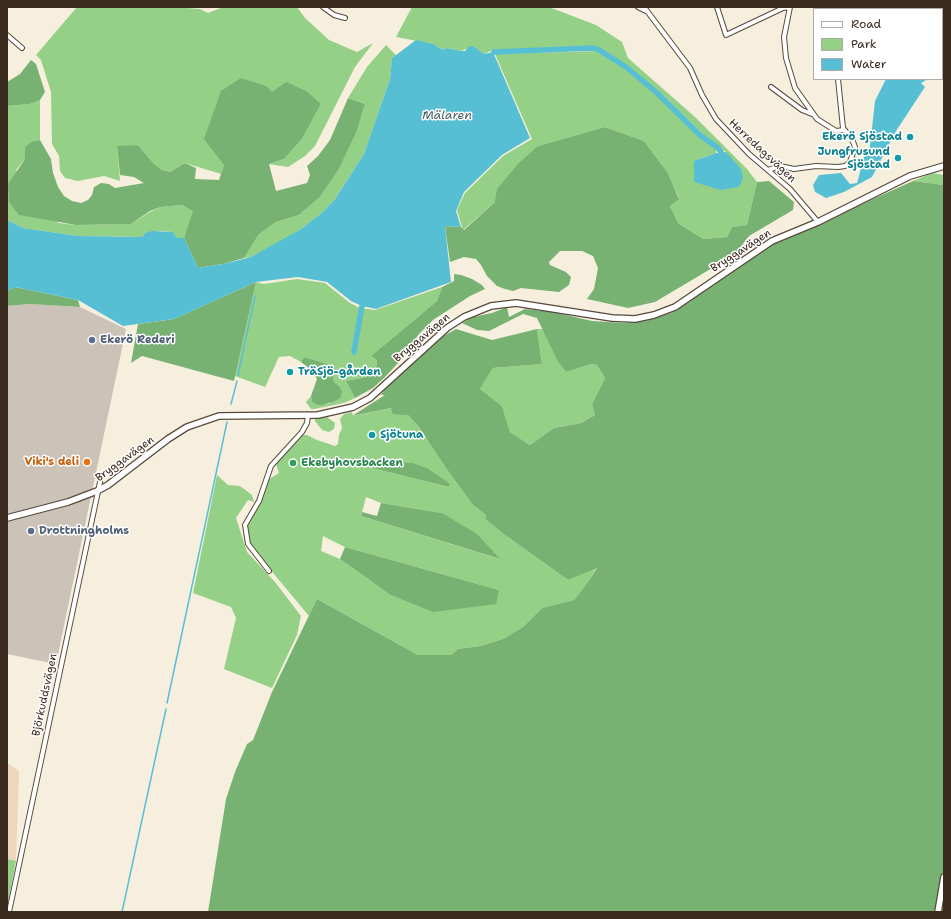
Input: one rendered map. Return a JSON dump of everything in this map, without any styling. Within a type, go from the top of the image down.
[{"type":"main road","name":"Bryggavägen","points":[[7,518],[68,502],[97,491],[108,485],[168,439],[187,427],[219,416],[308,415],[335,412],[353,407],[370,398],[447,328],[475,311],[491,306],[516,303],[612,318],[635,319],[654,315],[675,307],[772,241],[818,222],[910,176],[944,166]]},
{"type":"main road","points":[[938,912],[944,877]]},
{"type":"street","points":[[323,7],[334,15],[344,18]]},
{"type":"street","name":"Herredagsvägen","points":[[638,7],[646,12]]},
{"type":"street","name":"Herredagsvägen","points":[[644,7],[646,12],[690,68],[702,95],[716,119],[749,154],[806,206],[818,222]]},
{"type":"street","points":[[717,7],[726,35],[783,8],[790,7],[784,37],[786,58],[795,88],[812,114]]},
{"type":"street","points":[[7,35],[22,48]]},
{"type":"street","points":[[768,170],[780,166],[794,169],[816,166],[845,166],[853,157],[855,147],[852,139],[844,130],[838,80]]},
{"type":"street","points":[[771,87],[802,110],[812,114],[836,131],[844,130]]},
{"type":"street","points":[[269,571],[248,544],[245,525],[259,501],[271,466],[302,432],[308,423],[308,415]]},
{"type":"street","name":"Björkuddsvägen","points":[[9,912],[100,482]]},
{"type":"shaded area","points":[[30,304],[80,307],[126,329],[56,664],[7,654],[7,306]]},
{"type":"shaded area","points":[[7,763],[19,771],[16,861],[7,859]]},
{"type":"green space","points":[[77,7],[173,7],[200,9],[208,13],[223,7],[297,7],[305,18],[329,40],[357,52],[373,43],[355,67],[315,146],[305,156],[288,167],[269,164],[284,159],[302,139],[321,104],[224,165],[221,174],[185,163],[170,172],[162,170],[154,164],[138,145],[117,147],[120,181],[104,176],[78,181],[65,178],[60,171],[59,156],[52,144],[51,92],[41,60],[36,55]]},
{"type":"green space","points":[[412,7],[549,7],[596,25],[622,42],[628,58],[695,117],[747,169],[757,182],[747,225],[732,227],[727,237],[703,239],[678,223],[670,206],[679,198],[668,173],[644,141],[605,127],[538,146],[495,202],[463,230],[457,210],[465,193],[503,156],[532,139],[495,54],[599,51],[628,71],[661,98],[706,142],[716,148],[716,153],[694,161],[726,152],[705,136],[664,96],[629,67],[600,48],[591,46],[493,50],[484,54],[473,46],[461,51],[447,48],[443,50],[433,44],[396,37]]},
{"type":"green space","points":[[386,45],[396,55],[392,58],[390,79],[364,154],[335,199],[323,212],[301,229],[273,246],[251,257],[244,258],[259,234],[276,222],[299,215],[320,197],[339,169],[357,131],[365,104],[348,98],[367,67]]},
{"type":"green space","points":[[31,60],[36,64],[45,92],[40,100],[30,104],[7,106],[7,82],[20,74]]},
{"type":"green space","points":[[241,78],[266,86],[272,92],[286,82],[306,91],[321,104],[302,139],[284,159],[269,164],[276,191],[307,183],[310,175],[307,166],[318,156],[330,140],[348,98],[365,104],[357,131],[339,169],[320,197],[299,215],[276,222],[259,234],[244,258],[223,264],[198,268],[184,238],[193,211],[182,205],[161,207],[150,211],[131,224],[76,225],[19,215],[9,202],[8,184],[25,159],[25,147],[33,141],[40,140],[51,159],[53,173],[58,187],[64,196],[72,201],[81,203],[88,200],[92,195],[94,187],[101,183],[109,184],[115,188],[144,183],[134,177],[120,175],[117,146],[138,145],[154,164],[162,170],[170,172],[185,163],[196,168],[195,179],[219,180],[224,165],[204,139],[221,91]]},
{"type":"green space","points":[[40,100],[40,140],[33,141],[25,159],[16,170],[58,223],[76,225],[131,224],[161,207],[182,205],[194,211],[184,238],[177,238],[173,232],[160,231],[145,233],[142,237],[78,236],[23,228],[7,220],[7,106],[30,104]]},
{"type":"green space","points":[[605,127],[644,141],[668,173],[679,199],[670,206],[678,223],[703,239],[727,237],[732,227],[747,225],[757,182],[769,181],[794,202],[793,210],[749,236],[736,253],[729,258],[655,302],[628,308],[587,299],[594,289],[598,268],[593,256],[582,251],[560,251],[549,262],[550,265],[566,272],[571,277],[569,285],[559,292],[521,288],[513,291],[505,289],[497,286],[487,276],[476,259],[464,257],[450,262],[445,226],[461,227],[464,230],[495,202],[497,189],[518,164],[538,146]]},
{"type":"green space","points":[[932,173],[944,175],[944,185],[913,181]]},
{"type":"green space","points":[[913,181],[944,185],[944,912],[208,912],[226,799],[235,772],[247,744],[253,740],[272,692],[317,599],[418,655],[451,655],[458,649],[480,646],[503,639],[523,627],[542,608],[574,600],[597,568],[568,580],[485,519],[486,515],[473,505],[418,426],[408,415],[393,414],[391,408],[352,416],[385,395],[381,395],[385,389],[431,343],[456,329],[492,340],[537,329],[542,364],[493,368],[480,389],[502,406],[510,432],[530,445],[554,428],[581,423],[595,415],[592,404],[605,378],[597,365],[591,364],[566,372],[558,362],[537,318],[523,314],[489,331],[477,330],[462,323],[473,317],[492,313],[507,307],[509,317],[525,309],[553,312],[592,321],[624,323],[645,321],[671,313],[773,244]]},
{"type":"green space","points":[[454,274],[472,279],[482,285],[485,289],[470,296],[433,320],[419,334],[399,362],[384,378],[373,388],[355,398],[346,381],[366,377],[376,370],[377,360],[371,356],[437,301],[442,287],[454,281]]},
{"type":"green space","points":[[297,279],[325,283],[350,303],[360,308],[375,310],[442,287],[437,301],[371,356],[377,360],[376,370],[366,377],[346,381],[355,398],[344,403],[311,409],[306,402],[311,396],[312,402],[317,405],[329,404],[339,386],[334,382],[332,369],[328,364],[304,357],[301,362],[290,356],[279,357],[265,387],[235,376],[256,282],[264,284]]},
{"type":"green space","points":[[256,282],[234,381],[142,356],[131,363],[138,324],[174,319]]},
{"type":"green space","points":[[15,287],[78,300],[80,307],[30,304],[7,306],[7,291]]},
{"type":"green space","points":[[537,329],[543,329],[558,362],[566,372],[591,364],[597,365],[605,378],[592,404],[595,415],[581,423],[554,428],[530,445],[510,432],[502,406],[480,389],[493,368],[542,364]]},
{"type":"green space","points":[[304,357],[328,364],[332,369],[334,382],[339,386],[342,392],[340,398],[323,405],[317,405],[312,402],[311,396],[317,379],[310,369],[301,362]]},
{"type":"green space","points":[[392,408],[408,415],[418,426],[473,505],[486,515],[485,519],[568,580],[597,567],[588,582],[574,600],[542,608],[523,627],[503,639],[480,646],[458,649],[451,655],[418,655],[317,599],[309,616],[249,544],[246,525],[269,479],[279,473],[276,464],[303,435],[307,435],[335,446],[338,444],[339,435],[342,428],[340,419],[344,414],[352,412],[353,416]],"holes":[[[372,468],[429,469],[450,485],[449,487]],[[366,497],[381,503],[442,513],[499,559],[361,516]],[[323,536],[345,547],[499,590],[389,594],[340,559],[321,551]]]},
{"type":"green space","points":[[327,417],[335,423],[334,429],[329,432],[322,430],[315,421],[315,418]]},
{"type":"green space","points":[[373,462],[413,463],[429,469],[450,484],[449,487],[372,468]]},
{"type":"green space","points":[[217,475],[228,485],[240,486],[252,495],[254,502],[248,500],[236,518],[247,552],[275,582],[301,616],[297,635],[272,688],[224,669],[236,618],[231,607],[193,593]]},
{"type":"green space","points":[[381,503],[442,513],[477,534],[500,559],[361,516],[362,512],[377,516]]},
{"type":"green space","points":[[345,547],[499,590],[496,604],[433,612],[389,594],[340,559]]},
{"type":"green space","points":[[7,859],[16,861],[7,908]]},
{"type":"water","points":[[944,7],[944,66],[943,8],[880,8]]},
{"type":"water","name":"Mälaren","points":[[416,40],[433,44],[443,50],[447,48],[465,51],[469,46],[473,46],[484,54],[493,52],[530,138],[502,155],[464,192],[456,211],[461,227],[445,226],[451,282],[376,309],[362,306],[351,301],[327,282],[298,277],[256,282],[174,319],[123,326],[78,300],[15,287],[7,291],[7,220],[23,228],[78,236],[142,237],[145,233],[152,231],[173,232],[177,238],[184,238],[198,268],[251,257],[301,229],[323,212],[335,199],[364,154],[390,79],[392,58]]},
{"type":"water","points":[[886,80],[926,80],[921,83],[925,87],[896,131],[872,177],[844,192],[826,198],[815,192],[813,185],[819,175],[841,173],[850,184],[857,183],[864,157],[870,146],[875,101]]},
{"type":"water","points":[[726,152],[741,169],[743,178],[739,187],[721,190],[694,182],[694,161],[716,153]]},
{"type":"waterway","points":[[494,52],[593,48],[599,50],[626,67],[656,92],[700,135],[718,148],[721,152]]},
{"type":"waterway","points":[[238,375],[255,296]]},
{"type":"waterway","points":[[354,352],[362,306]]},
{"type":"waterway","points":[[231,404],[237,381]]},
{"type":"waterway","points":[[167,703],[227,422]]},
{"type":"waterway","points":[[122,912],[166,709]]},
{"type":"place","name":"Ekerö Sjöstad","points":[[910,137]]},
{"type":"place","name":"Jungfrusund Sjöstad","points":[[898,158]]},
{"type":"place","name":"Ekerö Rederi","points":[[92,340]]},
{"type":"place","name":"TräSjö-gården","points":[[290,372]]},
{"type":"place","name":"Sjötuna","points":[[372,435]]},
{"type":"place","name":"Viki's deli","points":[[87,462]]},
{"type":"place","name":"Ekebyhovsbacken","points":[[293,463]]},
{"type":"place","name":"Drottningholms","points":[[31,531]]}]
